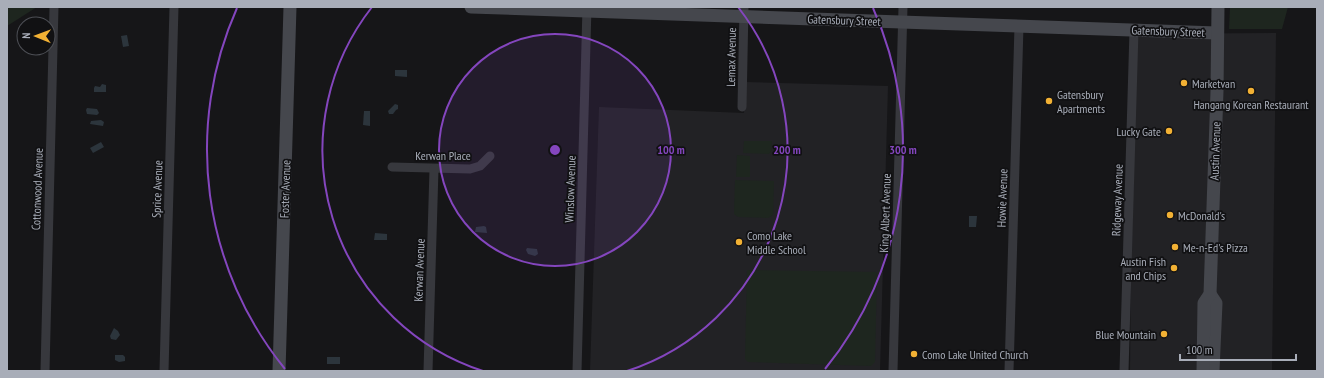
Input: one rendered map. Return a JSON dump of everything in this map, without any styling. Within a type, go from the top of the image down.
[{"type":"street","name":"Cottonwood Avenue","points":[[44,371],[54,7]]},
{"type":"street","name":"Sprice Avenue","points":[[164,371],[174,7]]},
{"type":"street","name":"Foster Avenue","points":[[279,371],[290,7]]},
{"type":"street","name":"Gatensbury Street","points":[[471,7],[744,12],[903,23],[1217,33]]},
{"type":"street","name":"King Albert Avenue","points":[[893,371],[903,7]]},
{"type":"street","name":"Austin Avenue","points":[[1203,371],[1204,302],[1210,294],[1217,91],[1218,7]]},
{"type":"street","name":"Winslow Avenue","points":[[577,371],[587,9]]},
{"type":"street","name":"Lemax Avenue","points":[[742,108],[744,12]]},
{"type":"street","name":"Howie Avenue","points":[[1009,371],[1019,26]]},
{"type":"street","name":"Ridgeway Avenue","points":[[1124,371],[1134,30]]},
{"type":"street","name":"Kerwan Place","points":[[392,167],[470,169],[480,166],[490,156]]},
{"type":"street","name":"Kerwan Avenue","points":[[428,371],[434,169]]},
{"type":"street","name":"Austin Avenue","points":[[1210,294],[1216,303],[1213,371]]},
{"type":"shaded area","points":[[7,7],[37,7],[23,16],[16,16],[16,20],[7,26]]},
{"type":"shaded area","points":[[1230,7],[1288,7],[1282,29],[1229,29]]},
{"type":"shaded area","points":[[1276,33],[1272,371],[1130,371],[1137,34]]},
{"type":"shaded area","points":[[127,35],[129,46],[123,47],[121,36]]},
{"type":"shaded area","points":[[395,70],[407,70],[407,77],[395,76]]},
{"type":"shaded area","name":"Como Lake Middle School","points":[[745,82],[888,86],[880,371],[590,371],[599,107],[744,113]]},
{"type":"shaded area","points":[[102,84],[106,85],[106,92],[94,92],[95,86],[100,87]]},
{"type":"shaded area","points":[[395,104],[398,105],[398,109],[393,114],[389,114],[388,111]]},
{"type":"shaded area","points":[[87,108],[97,109],[99,113],[97,115],[87,114]]},
{"type":"shaded area","points":[[364,111],[370,111],[370,126],[363,125]]},
{"type":"shaded area","points":[[101,120],[104,122],[103,126],[90,124],[91,121]]},
{"type":"shaded area","points":[[744,141],[772,141],[771,151],[769,154],[743,153]]},
{"type":"shaded area","points":[[101,142],[104,147],[93,153],[90,148]]},
{"type":"shaded area","points":[[737,155],[750,156],[750,177],[736,177]]},
{"type":"shaded area","points":[[735,180],[774,181],[773,215],[768,218],[738,217],[734,214]]},
{"type":"shaded area","points":[[969,216],[977,216],[976,227],[969,227]]},
{"type":"shaded area","points":[[476,227],[486,227],[487,233],[475,232]]},
{"type":"shaded area","points":[[375,233],[387,234],[387,240],[374,240]]},
{"type":"shaded area","points":[[527,248],[537,249],[538,254],[535,256],[528,254],[526,250]]},
{"type":"shaded area","points":[[747,270],[877,272],[875,362],[871,366],[748,362],[745,359]]},
{"type":"shaded area","points":[[114,328],[120,335],[116,340],[111,339],[110,336]]},
{"type":"shaded area","points":[[115,355],[123,355],[125,357],[125,361],[119,362],[115,360]]},
{"type":"shaded area","points":[[327,357],[340,357],[340,364],[327,364]]},
{"type":"place","name":"Marketvan","points":[[1184,83]]},
{"type":"place","name":"Hangang Korean Restaurant","points":[[1251,91]]},
{"type":"place","name":"Gatensbury Apartments","points":[[1049,101]]},
{"type":"place","name":"Lucky Gate","points":[[1169,131]]},
{"type":"place","name":"McDonald's","points":[[1170,215]]},
{"type":"place","name":"Como Lake Middle School","points":[[739,242]]},
{"type":"place","name":"Me-n-Ed's Pizza","points":[[1175,247]]},
{"type":"place","name":"Austin Fish and Chips","points":[[1174,268]]},
{"type":"place","name":"Blue Mountain","points":[[1164,334]]},
{"type":"place","name":"Como Lake United Church","points":[[914,354]]}]
